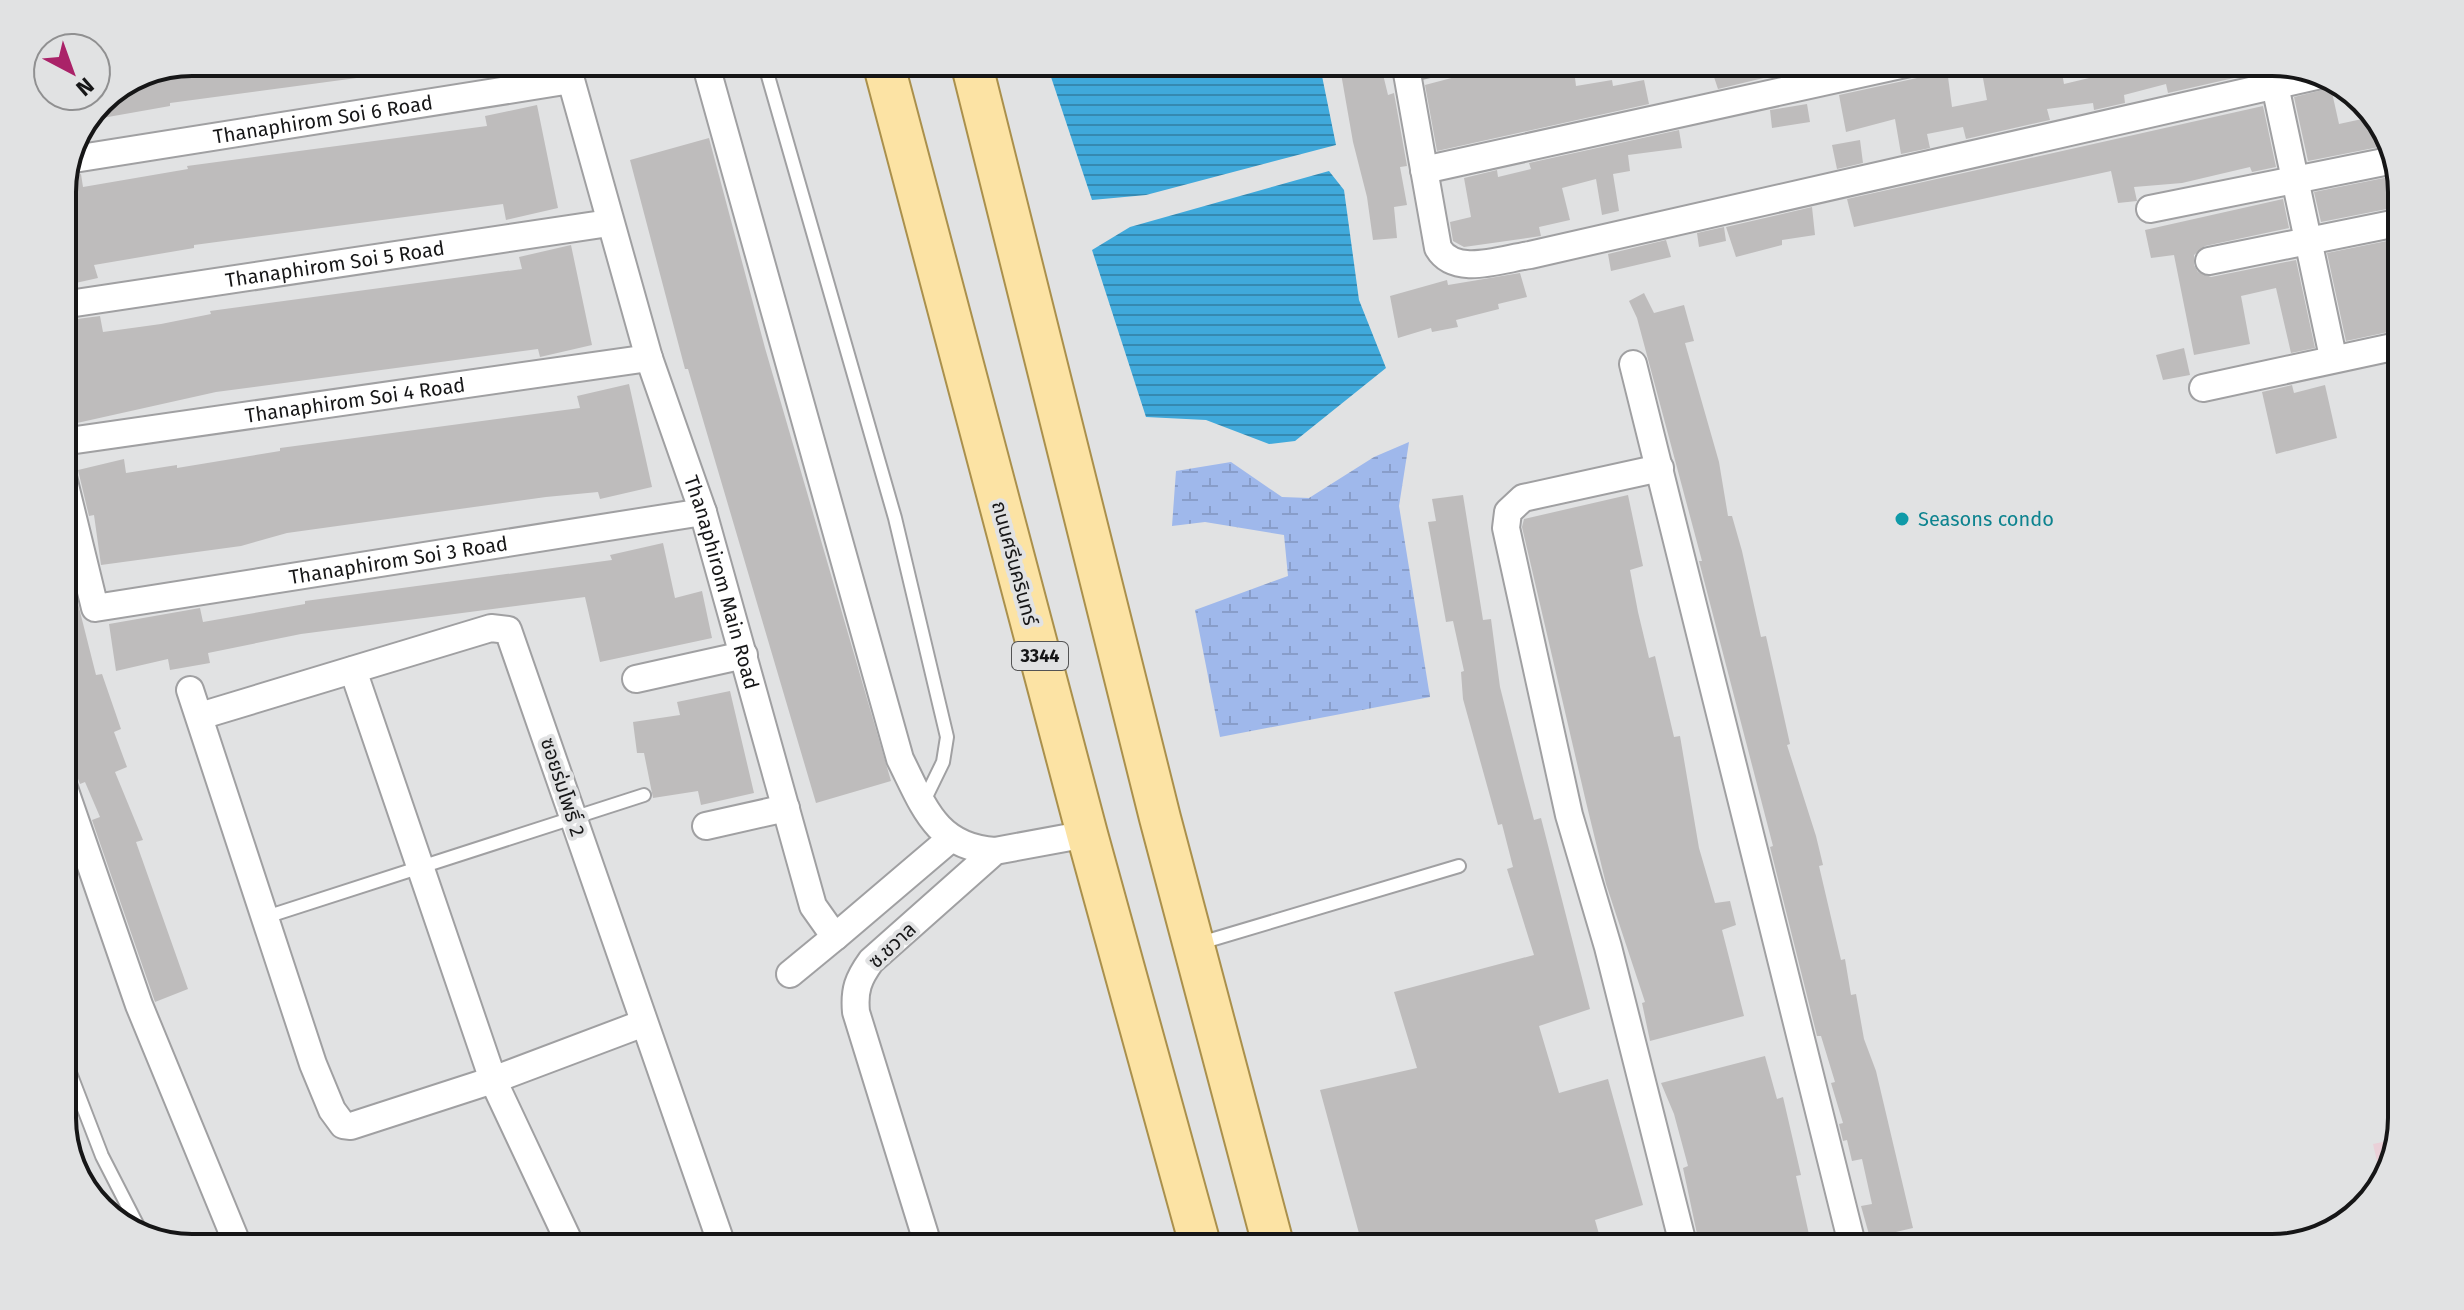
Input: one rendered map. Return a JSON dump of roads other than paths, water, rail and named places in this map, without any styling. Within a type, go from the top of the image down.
[{"type":"main road","name":"ถนนศรีนครินทร์","points":[[887,76],[1087,834],[1197,1234]]},
{"type":"main road","points":[[975,76],[1194,945],[1270,1234]]},
{"type":"street","points":[[709,76],[900,759],[923,803],[949,840],[972,849],[995,851],[1087,834]]},
{"type":"street","points":[[1408,76],[1438,248],[1444,258],[1461,265],[1530,255],[2265,76]]},
{"type":"street","points":[[1424,170],[1850,76]]},
{"type":"street","points":[[2273,76],[2333,357]]},
{"type":"street","name":"Thanaphirom Soi 6 Road","points":[[82,158],[571,80]]},
{"type":"street","name":"Thanaphirom Main Road","points":[[571,80],[649,358],[703,512],[813,906],[835,937]]},
{"type":"street","points":[[2150,209],[2384,162]]},
{"type":"street","name":"Thanaphirom Soi 5 Road","points":[[76,303],[609,223]]},
{"type":"street","points":[[2209,261],[2388,225]]},
{"type":"street","points":[[2203,388],[2333,357],[2388,347]]},
{"type":"street","name":"Thanaphirom Soi 4 Road","points":[[76,440],[649,358]]},
{"type":"street","points":[[1633,364],[1850,1234]]},
{"type":"street","points":[[1660,468],[1523,498],[1508,512],[1506,528],[1569,815],[1608,947],[1680,1234]]},
{"type":"street","name":"Thanaphirom Soi 3 Road","points":[[76,530],[95,608],[703,512]]},
{"type":"street","name":"ซอยร่มโพธิ์ 2","points":[[200,716],[491,628],[508,630],[718,1234]]},
{"type":"street","points":[[636,679],[744,655]]},
{"type":"street","points":[[353,670],[493,1080],[565,1234]]},
{"type":"street","points":[[190,690],[313,1064],[332,1110],[343,1125],[351,1126],[493,1080],[644,1023]]},
{"type":"street","points":[[706,826],[786,808]]},
{"type":"street","points":[[76,823],[139,1005],[233,1234]]},
{"type":"street","points":[[790,974],[949,840]]},
{"type":"street","name":"ซ.ชวาล","points":[[925,1234],[856,1012],[855,989],[871,961],[995,851]]},
{"type":"lane","points":[[768,76],[895,518],[947,737],[943,762],[923,803]]},
{"type":"lane","points":[[266,917],[644,795]]},
{"type":"lane","points":[[1194,945],[1459,866]]},
{"type":"lane","points":[[76,1096],[134,1218]]},
{"type":"place","name":"Seasons condo","points":[[1902,519]]}]
